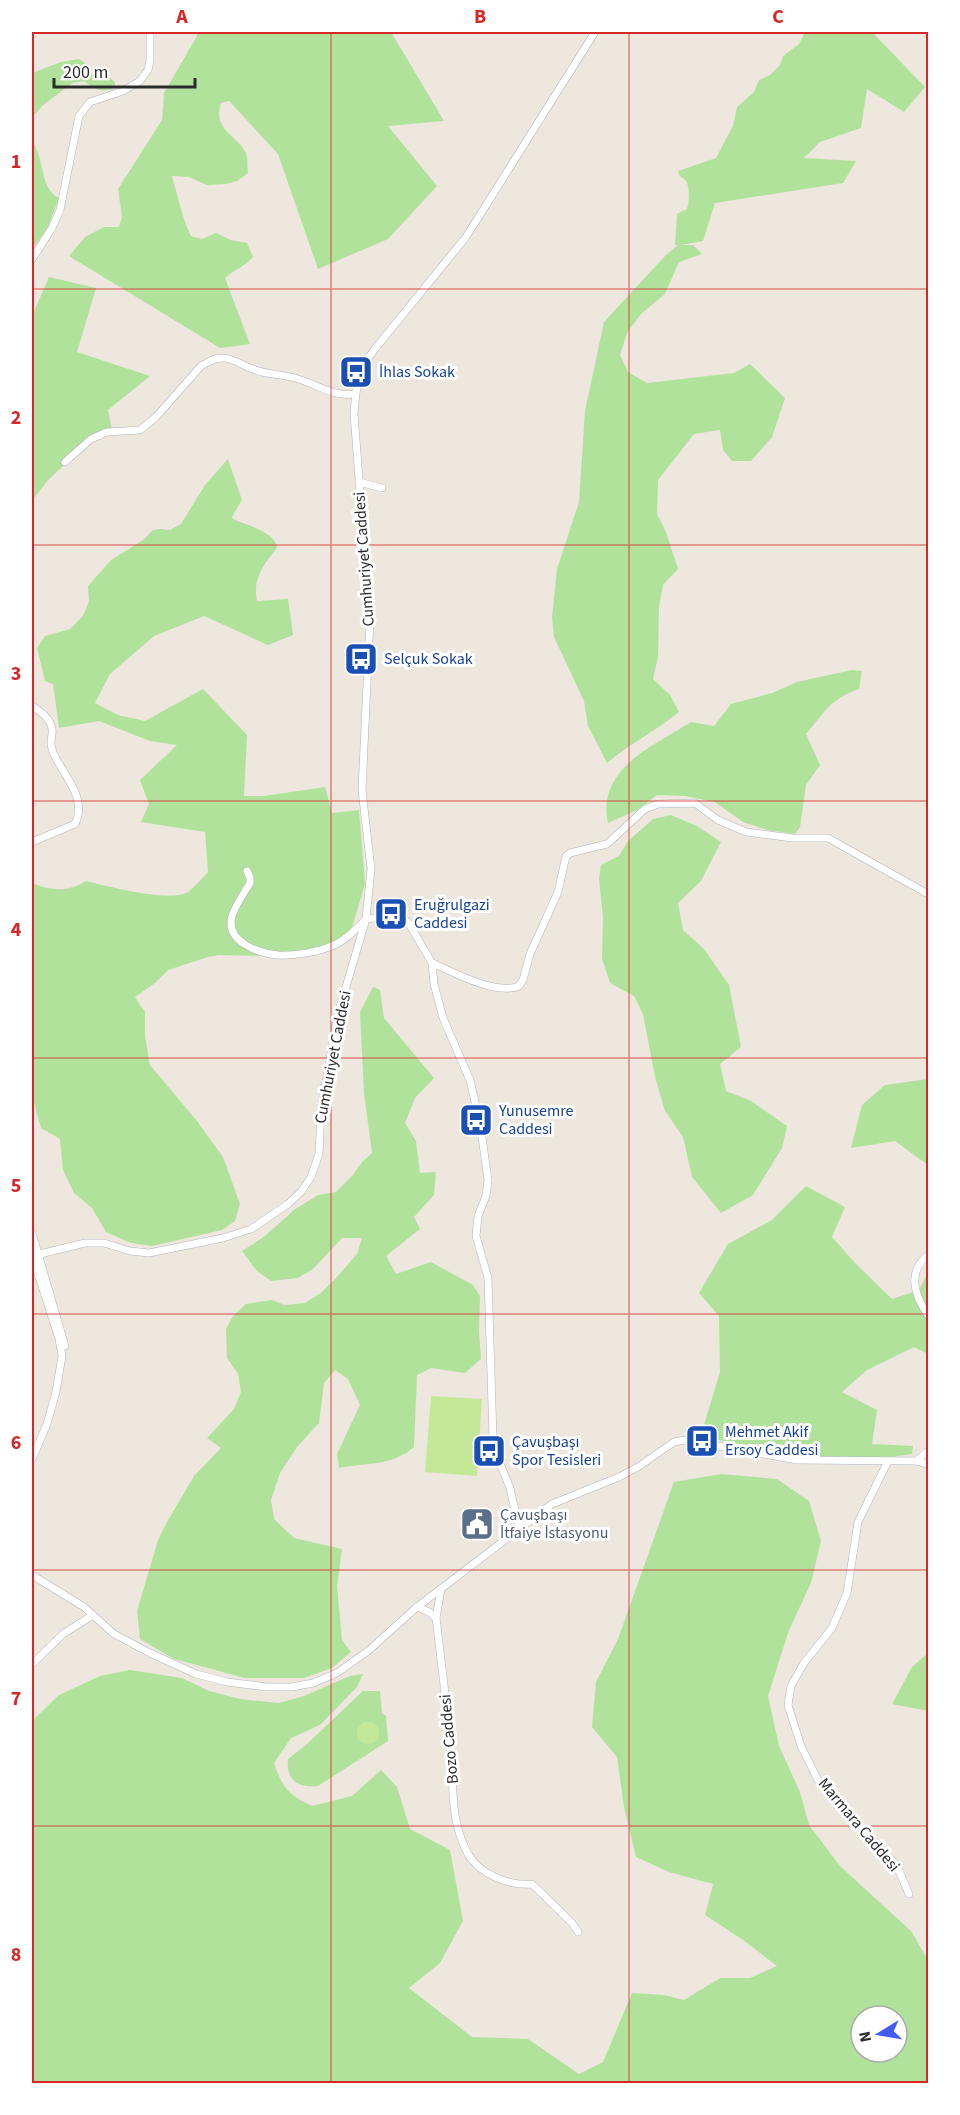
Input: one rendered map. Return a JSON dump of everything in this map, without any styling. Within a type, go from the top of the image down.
[{"type":"street","points":[[32,259],[52,228],[60,210],[79,116],[90,102],[123,91],[140,81],[150,61],[150,32]]},
{"type":"street","name":"Cumhuriyet Caddesi","points":[[33,1255],[85,1243],[104,1243],[130,1251],[149,1253],[223,1238],[251,1229],[288,1204],[302,1192],[311,1177],[319,1154],[321,1110],[338,1014],[366,919],[371,869],[362,790],[370,620],[354,414],[356,383],[364,364],[466,237],[595,32]]},
{"type":"street","points":[[64,462],[99,435],[107,432],[140,430],[156,417],[201,366],[210,360],[222,358],[236,361],[253,369],[296,378],[334,394],[355,394]]},
{"type":"street","points":[[359,482],[382,488]]},
{"type":"street","points":[[32,706],[51,724],[50,743],[54,756],[73,785],[79,816],[75,824],[32,842]]},
{"type":"street","points":[[432,963],[478,982],[503,989],[519,986],[523,980],[530,954],[558,892],[566,856],[607,844],[645,809],[658,804],[695,803],[718,820],[746,831],[792,838],[828,838],[928,894]]},
{"type":"street","points":[[247,872],[250,884],[232,917],[232,930],[237,939],[250,948],[277,955],[303,953],[332,946],[352,934],[366,919],[399,915],[408,922],[432,963],[434,984],[443,1018],[470,1080],[480,1123],[488,1180],[486,1196],[478,1216],[476,1236],[488,1278],[493,1438],[497,1456],[510,1488],[519,1528]]},
{"type":"street","points":[[32,1233],[33,1255],[61,1347],[62,1363],[45,1431],[32,1459]]},
{"type":"street","points":[[928,1255],[916,1270],[915,1281],[917,1294],[928,1315]]},
{"type":"street","points":[[32,1575],[72,1600],[114,1634],[196,1674],[227,1682],[292,1687],[313,1683],[337,1674],[368,1651],[441,1588],[552,1504],[619,1477],[674,1442],[685,1440],[798,1460],[916,1461],[928,1464]]},
{"type":"street","points":[[916,1461],[928,1451]]},
{"type":"street","name":"Marmara Caddesi","points":[[888,1461],[858,1522],[847,1593],[832,1628],[804,1664],[791,1686],[788,1705],[801,1746],[818,1780],[897,1866],[909,1893]]},
{"type":"street","points":[[436,1618],[441,1588]]},
{"type":"street","points":[[429,1598],[436,1618]]},
{"type":"street","points":[[417,1608],[429,1612],[436,1618]]},
{"type":"street","points":[[32,1664],[63,1634],[93,1616]]},
{"type":"street","name":"Bozo Caddesi","points":[[436,1618],[451,1758],[455,1822],[470,1857],[492,1877],[520,1885],[532,1884],[578,1932]]},
{"type":"green space","points":[[196,32],[391,32],[444,121],[388,126],[437,186],[388,239],[318,269],[278,154],[229,101],[221,103],[220,120],[227,132],[246,153],[248,173],[237,181],[207,185],[189,177],[172,176],[191,236],[202,239],[216,233],[231,240],[247,243],[253,257],[225,278],[250,344],[220,348],[69,256],[85,237],[104,227],[119,227],[122,217],[118,189],[162,120],[164,93],[197,36]]},
{"type":"green space","points":[[805,32],[872,32],[925,87],[904,112],[867,89],[861,128],[820,142],[804,158],[856,161],[843,183],[715,203],[703,241],[681,245],[693,245],[702,254],[679,262],[665,294],[641,314],[627,333],[620,355],[628,372],[647,383],[734,373],[750,364],[785,398],[772,437],[751,461],[732,461],[723,450],[720,430],[694,434],[658,480],[657,514],[666,532],[678,569],[663,585],[659,607],[658,657],[653,679],[670,695],[679,712],[607,763],[588,726],[584,701],[554,637],[552,617],[557,569],[579,502],[585,411],[604,322],[678,245],[675,245],[677,214],[687,209],[689,189],[678,171],[716,158],[733,126],[737,107],[754,92],[759,80],[770,75],[780,65],[783,56],[799,44]]},
{"type":"green space","points":[[79,59],[85,63],[85,72],[95,75],[97,67],[115,82],[114,89],[98,90],[84,81],[73,83],[42,106],[32,118],[32,73],[61,62]]},
{"type":"green space","points":[[32,141],[39,155],[48,188],[59,198],[48,227],[32,250]]},
{"type":"green space","points":[[49,277],[96,288],[77,352],[150,376],[108,410],[113,434],[93,438],[48,480],[32,501],[32,316]]},
{"type":"green space","points":[[228,459],[242,500],[233,519],[266,533],[275,542],[277,548],[258,579],[257,601],[288,599],[293,635],[268,645],[204,616],[154,636],[110,674],[95,703],[118,715],[145,721],[203,689],[247,735],[244,796],[264,796],[325,787],[332,813],[359,810],[365,884],[351,931],[326,947],[272,956],[219,955],[208,957],[168,970],[155,983],[135,997],[145,1012],[145,1036],[150,1065],[197,1121],[223,1157],[240,1204],[235,1221],[222,1230],[152,1246],[131,1243],[106,1232],[92,1208],[74,1193],[63,1170],[60,1139],[41,1128],[32,1096],[32,883],[46,888],[66,889],[86,881],[138,893],[180,895],[191,890],[208,872],[205,832],[141,822],[149,804],[140,780],[177,745],[150,741],[99,721],[59,728],[53,684],[45,681],[37,648],[45,636],[70,629],[83,616],[89,601],[88,586],[111,560],[143,540],[153,530],[170,530],[181,524],[205,485]]},
{"type":"green space","points":[[852,670],[862,671],[859,689],[834,702],[806,734],[820,765],[806,785],[800,827],[795,834],[767,830],[743,822],[715,802],[685,796],[657,795],[637,810],[608,823],[607,804],[611,788],[619,774],[631,761],[660,740],[691,722],[714,726],[731,704],[772,693],[797,682]]},
{"type":"green space","points":[[671,815],[697,826],[721,842],[701,881],[678,903],[683,930],[704,949],[729,985],[741,1047],[720,1064],[726,1091],[751,1101],[787,1126],[782,1148],[753,1195],[721,1213],[692,1177],[683,1137],[665,1111],[655,1077],[643,1014],[634,996],[610,983],[602,958],[603,918],[599,879],[601,865],[619,856],[628,841],[653,819]]},
{"type":"green space","points":[[373,987],[380,990],[384,1018],[434,1078],[415,1098],[405,1123],[416,1141],[420,1173],[436,1172],[434,1195],[414,1217],[420,1229],[386,1256],[396,1274],[431,1262],[473,1285],[480,1296],[481,1359],[465,1373],[431,1368],[417,1375],[414,1447],[396,1458],[379,1463],[339,1468],[337,1454],[360,1405],[348,1379],[335,1370],[324,1383],[319,1423],[297,1447],[280,1473],[271,1500],[274,1519],[294,1538],[342,1549],[337,1586],[342,1640],[351,1652],[332,1668],[304,1678],[245,1678],[174,1659],[140,1639],[137,1611],[158,1540],[194,1476],[221,1448],[207,1438],[234,1409],[241,1392],[238,1374],[227,1358],[226,1329],[233,1316],[246,1304],[272,1300],[285,1305],[305,1303],[321,1293],[357,1254],[362,1238],[342,1238],[313,1269],[298,1278],[271,1281],[257,1271],[242,1251],[265,1236],[294,1210],[318,1195],[336,1192],[372,1153],[364,1093],[360,1012]]},
{"type":"green space","points":[[928,1079],[928,1165],[895,1141],[851,1148],[862,1105],[885,1085]]},
{"type":"green space","points":[[806,1186],[845,1207],[832,1237],[892,1299],[919,1290],[928,1272],[928,1354],[914,1347],[867,1370],[842,1392],[877,1410],[872,1444],[913,1446],[912,1454],[872,1460],[768,1453],[701,1435],[720,1372],[719,1316],[699,1293],[728,1244],[772,1220]]},
{"type":"green space","points":[[431,1396],[482,1399],[477,1476],[425,1472]]},
{"type":"green space","points":[[721,1474],[777,1479],[809,1501],[821,1541],[811,1583],[789,1630],[768,1696],[779,1746],[800,1792],[809,1825],[840,1866],[911,1931],[928,1960],[928,2083],[32,2083],[32,1721],[59,1695],[100,1676],[130,1670],[182,1678],[209,1691],[240,1699],[279,1703],[304,1696],[350,1676],[363,1674],[357,1687],[320,1725],[291,1738],[274,1763],[287,1790],[312,1806],[352,1796],[381,1770],[397,1787],[410,1829],[450,1850],[463,1921],[440,1963],[409,1988],[472,2037],[528,2039],[579,2074],[603,2062],[632,1993],[664,1995],[684,2000],[720,1978],[750,1978],[777,1966],[705,1915],[713,1884],[669,1872],[636,1857],[624,1807],[617,1757],[592,1727],[596,1682],[618,1639],[674,1482]]},
{"type":"green space","points":[[928,1653],[928,1711],[892,1704],[912,1667]]},
{"type":"green space","points":[[363,1691],[380,1691],[382,1713],[386,1716],[388,1741],[318,1786],[304,1786],[294,1781],[289,1772],[288,1759]]},
{"type":"green space","points":[[368,1722],[378,1729],[379,1733],[372,1743],[368,1744],[358,1737],[357,1733],[364,1723]]},
{"type":"place","name":"İhlas Sokak","points":[[356,372]]},
{"type":"place","name":"Selçuk Sokak","points":[[361,659]]},
{"type":"place","name":"Eruğrulgazi Caddesi","points":[[391,914]]},
{"type":"place","name":"Yunusemre Caddesi","points":[[476,1120]]},
{"type":"place","name":"Mehmet Akif Ersoy Caddesi","points":[[702,1441]]},
{"type":"place","name":"Çavuşbaşı Spor Tesisleri","points":[[489,1451]]},
{"type":"place","name":"Çavuşbaşı İtfaiye İstasyonu","points":[[477,1524]]}]
